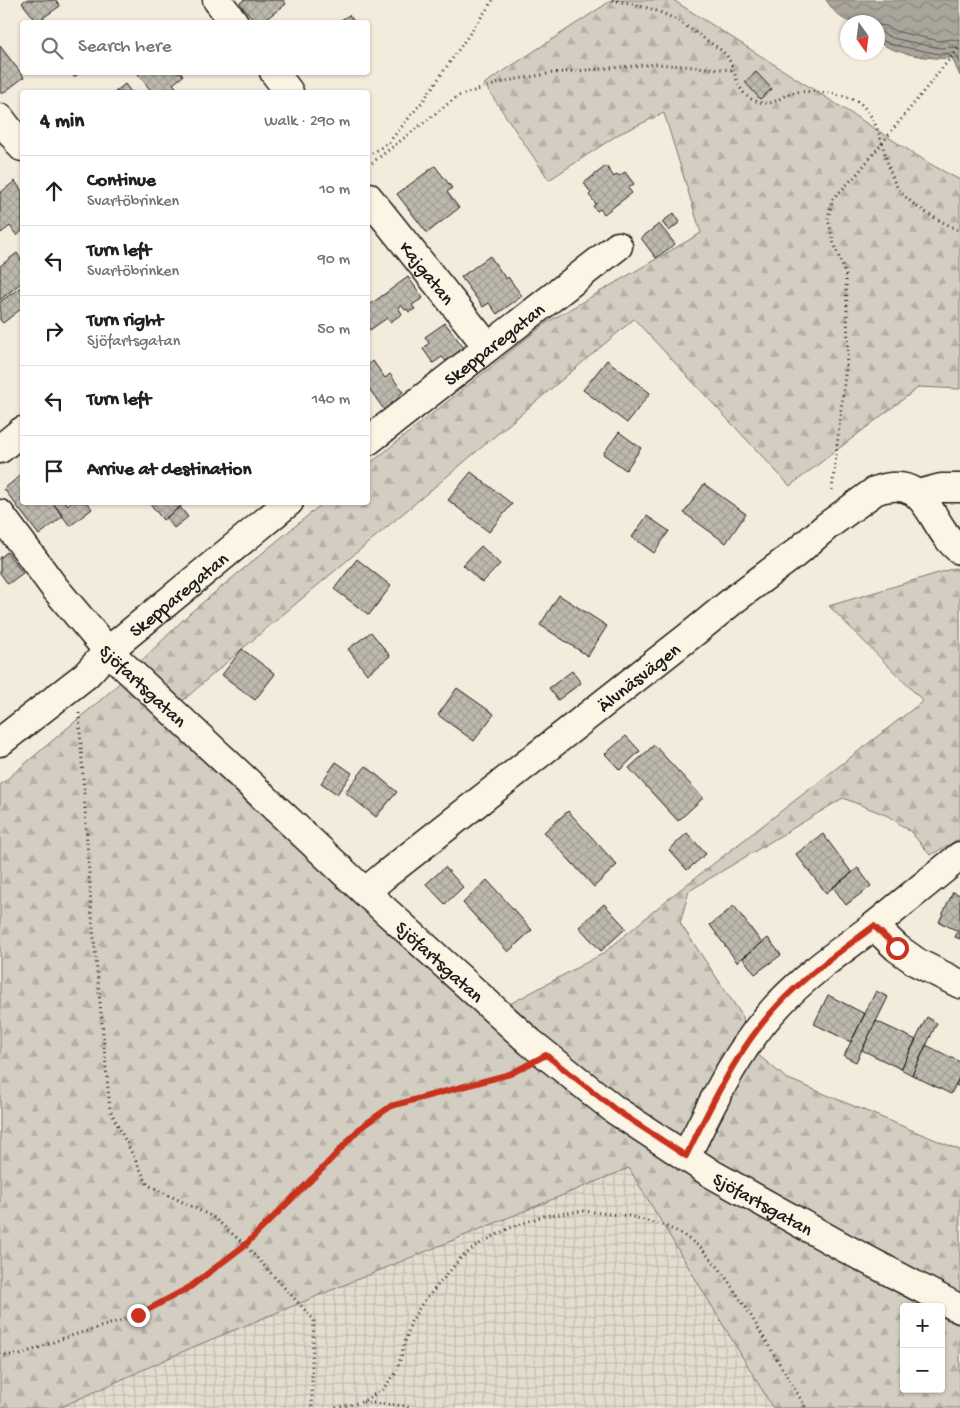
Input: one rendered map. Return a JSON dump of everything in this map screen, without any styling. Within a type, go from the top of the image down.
[{"type":"street","points":[[217,0],[232,20]]},
{"type":"street","points":[[276,75],[288,90]]},
{"type":"street","points":[[0,118],[20,144]]},
{"type":"street","name":"Kajgatan","points":[[370,200],[488,347]]},
{"type":"street","name":"Skepparegatan","points":[[370,439],[618,246]]},
{"type":"street","points":[[0,449],[20,433]]},
{"type":"street","name":"Älvnäsvägen","points":[[365,892],[736,598],[875,491],[888,486],[901,487],[918,494]]},
{"type":"street","points":[[960,488],[941,488],[918,494],[932,511],[950,543],[960,550]]},
{"type":"street","name":"Skepparegatan","points":[[0,742],[86,675],[108,651],[286,505]]},
{"type":"street","name":"Sjöfartsgatan","points":[[0,514],[54,587],[108,651],[365,892],[546,1055],[616,1110],[712,1174],[960,1309]]},
{"type":"street","points":[[686,1156],[738,1058],[771,1013],[805,979],[960,856]]},
{"type":"street","points":[[874,926],[897,948],[918,963],[960,984]]},
{"type":"path","points":[[370,155],[389,142],[412,115],[493,0]]},
{"type":"path","points":[[612,0],[639,5],[666,14],[686,25],[722,51],[729,59],[740,87],[752,100],[771,104],[795,92],[828,93],[855,100],[862,105],[874,122],[895,184],[919,209],[960,231]]},
{"type":"path","points":[[828,526],[848,348],[846,276],[833,241],[828,218],[833,200],[858,173],[960,46]]},
{"type":"path","points":[[370,164],[458,96],[506,81],[553,73],[656,64],[734,70]]},
{"type":"path","points":[[76,682],[91,906],[110,1110],[148,1185],[213,1217],[245,1245],[314,1320],[312,1408]]},
{"type":"path","points":[[0,1355],[20,1355],[61,1339],[138,1315],[190,1287],[245,1245],[321,1170],[360,1128],[391,1106],[510,1074],[546,1055]]},
{"type":"path","points":[[336,1408],[362,1402],[382,1390],[396,1373],[411,1322],[421,1305],[460,1259],[483,1241],[510,1228],[543,1216],[583,1211],[630,1216],[665,1226],[682,1234],[700,1248],[720,1269],[748,1311],[806,1408]]},
{"type":"path","points":[[362,1402],[406,1406],[409,1408]]},
{"type":"shaded area","points":[[629,1168],[773,1408],[59,1408],[193,1347]]},
{"type":"green space","points":[[612,0],[673,0],[932,165],[960,180],[960,389],[919,387],[790,486],[634,319],[171,711],[495,1012],[604,953],[668,899],[923,701],[829,606],[955,568],[960,570],[960,839],[930,855],[911,832],[888,816],[843,798],[689,891],[680,923],[743,1017],[746,1045],[786,1078],[960,1150],[960,1408],[773,1408],[629,1168],[193,1347],[59,1408],[0,1408],[0,785],[110,692],[190,613],[321,505],[370,505],[370,463],[546,323],[701,233],[664,113],[619,134],[549,180],[484,84]]},
{"type":"water","points":[[826,0],[960,0],[960,76],[952,58],[914,55],[885,46],[885,15],[840,16]]},
{"type":"building","points":[[25,0],[56,0],[60,6],[40,20],[35,20],[22,3]]},
{"type":"building","points":[[244,0],[283,0],[286,4],[265,20],[253,20],[240,3]]},
{"type":"building","points":[[349,15],[353,20],[341,20]]},
{"type":"building","points":[[0,46],[20,72],[20,75],[24,77],[2,94],[0,92]]},
{"type":"building","points":[[756,72],[772,89],[760,99],[745,82]]},
{"type":"building","points":[[139,75],[183,76],[173,84],[176,87],[172,90],[150,90]]},
{"type":"building","points":[[125,84],[130,90],[118,90]]},
{"type":"building","points":[[435,166],[452,188],[447,192],[459,208],[427,233],[397,194]]},
{"type":"building","points":[[606,166],[614,177],[625,172],[634,184],[628,188],[632,193],[604,214],[600,209],[597,211],[593,206],[596,204],[589,195],[591,193],[584,183]]},
{"type":"building","points":[[15,181],[20,188],[20,233],[17,236],[10,226],[0,232],[0,193]]},
{"type":"building","points":[[674,213],[680,222],[669,231],[662,222]]},
{"type":"building","points":[[659,224],[675,244],[656,258],[641,238]]},
{"type":"building","points":[[17,253],[20,258],[20,284],[0,300],[0,266]]},
{"type":"building","points":[[490,256],[506,279],[508,277],[522,296],[497,314],[489,303],[483,307],[461,277]]},
{"type":"building","points":[[408,277],[423,298],[412,305],[415,309],[409,312],[401,305],[398,307],[402,314],[390,322],[387,318],[370,330],[370,305]]},
{"type":"building","points":[[20,287],[20,310],[3,323],[0,320],[0,302]]},
{"type":"building","points":[[445,323],[464,348],[446,361],[442,357],[433,363],[423,349],[429,343],[425,337]]},
{"type":"building","points":[[607,360],[650,393],[627,423],[583,390]]},
{"type":"building","points":[[373,361],[385,378],[390,374],[403,392],[399,395],[402,399],[385,411],[370,390],[370,363]]},
{"type":"building","points":[[619,432],[641,448],[626,470],[603,454]]},
{"type":"building","points":[[471,472],[512,504],[489,532],[448,500]]},
{"type":"building","points":[[20,476],[20,505],[54,505],[63,516],[39,535],[4,489]]},
{"type":"building","points":[[704,484],[746,514],[726,543],[684,513]]},
{"type":"building","points":[[54,505],[89,505],[92,509],[70,526]]},
{"type":"building","points":[[151,505],[182,505],[163,520]]},
{"type":"building","points":[[180,507],[188,517],[174,528],[166,518]]},
{"type":"building","points":[[647,516],[669,531],[654,553],[632,537]]},
{"type":"building","points":[[481,546],[500,564],[482,583],[463,565]]},
{"type":"building","points":[[7,552],[23,573],[8,584],[0,573],[0,558]]},
{"type":"building","points":[[357,559],[391,586],[369,615],[334,589]]},
{"type":"building","points":[[559,595],[607,626],[588,656],[540,625]]},
{"type":"building","points":[[371,632],[390,656],[367,674],[348,649]]},
{"type":"building","points":[[242,649],[275,674],[255,700],[222,675]]},
{"type":"building","points":[[572,671],[581,683],[558,700],[549,688]]},
{"type":"building","points":[[457,688],[494,714],[474,741],[438,715]]},
{"type":"building","points":[[626,736],[640,751],[620,770],[605,754]]},
{"type":"building","points":[[654,745],[703,798],[678,821],[629,768]]},
{"type":"building","points":[[336,762],[352,773],[337,794],[321,783]]},
{"type":"building","points":[[366,766],[397,792],[376,817],[345,792]]},
{"type":"building","points":[[568,811],[617,865],[594,887],[544,832]]},
{"type":"building","points":[[687,833],[706,854],[687,870],[669,850]]},
{"type":"building","points":[[823,834],[852,873],[826,893],[796,854]]},
{"type":"building","points":[[445,867],[463,887],[445,904],[426,884]]},
{"type":"building","points":[[858,868],[871,886],[846,905],[833,887]]},
{"type":"building","points":[[487,880],[532,930],[508,952],[463,903]]},
{"type":"building","points":[[953,892],[960,895],[960,939],[955,937],[958,931],[939,922]]},
{"type":"building","points":[[604,904],[626,928],[601,951],[579,927]]},
{"type":"building","points":[[734,906],[762,943],[737,962],[710,925]]},
{"type":"building","points":[[768,938],[781,955],[755,974],[743,958]]},
{"type":"building","points":[[876,991],[888,997],[856,1062],[844,1056]]},
{"type":"building","points":[[828,995],[865,1014],[851,1042],[814,1024]]},
{"type":"building","points":[[927,1017],[937,1023],[912,1075],[901,1069]]},
{"type":"building","points":[[876,1021],[916,1040],[901,1069],[862,1050]]},
{"type":"building","points":[[926,1045],[960,1062],[960,1076],[951,1094],[912,1075]]},
{"type":"building","points":[[960,1076],[960,1087],[956,1085]]},
{"type":"route","points":[[138,1315],[190,1287],[245,1245],[321,1170],[360,1128],[391,1106],[510,1074],[546,1055],[616,1110],[686,1156],[734,1065],[747,1044],[780,1003],[805,979],[874,926],[897,948]]}]
